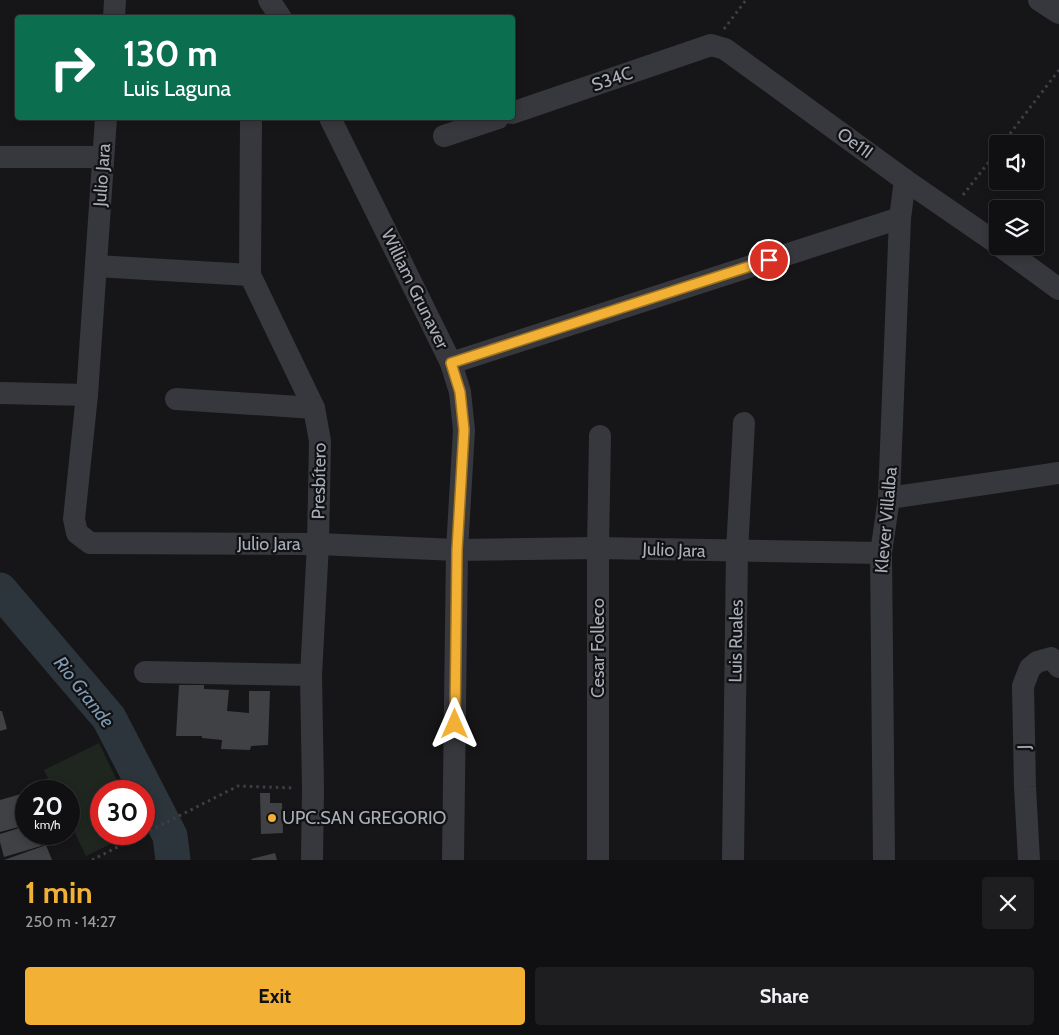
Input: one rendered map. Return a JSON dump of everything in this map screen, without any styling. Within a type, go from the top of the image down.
[{"type":"street","points":[[114,15],[115,0]]},
{"type":"street","points":[[269,0],[280,15]]},
{"type":"street","points":[[1039,0],[1059,13]]},
{"type":"street","name":"S34C","points":[[515,112],[711,45]]},
{"type":"street","name":"Oe11I","points":[[711,45],[725,49],[739,58],[905,180],[989,238]]},
{"type":"street","name":"Julio Jara","points":[[106,120],[87,395],[74,519],[77,533],[90,543],[318,544],[457,550],[598,548],[881,553]]},
{"type":"street","name":"Presbítero","points":[[251,120],[250,275],[314,408],[320,441],[318,544],[311,675],[312,860]]},
{"type":"street","name":"William Grunaver","points":[[331,120],[451,363],[460,392],[464,430],[457,550],[453,860]]},
{"type":"street","points":[[444,136],[492,120]]},
{"type":"street","points":[[0,157],[103,157]]},
{"type":"street","name":"Klever Villalba","points":[[884,860],[881,553],[890,498],[900,218],[905,180]]},
{"type":"street","points":[[451,363],[900,218]]},
{"type":"street","name":"Oe11I","points":[[1013,255],[1059,288]]},
{"type":"street","points":[[96,266],[250,275]]},
{"type":"street","points":[[0,393],[87,395]]},
{"type":"street","points":[[176,399],[314,408]]},
{"type":"street","name":"Luis Ruales","points":[[733,860],[737,551],[744,423]]},
{"type":"street","name":"Cesar Folleco","points":[[598,860],[600,436]]},
{"type":"street","points":[[890,498],[1059,473]]},
{"type":"street","name":"J","points":[[1029,860],[1023,686],[1030,668],[1037,662],[1051,658],[1058,666]]},
{"type":"street","points":[[145,672],[311,675]]},
{"type":"path","points":[[711,45],[746,0]]},
{"type":"path","points":[[1009,135],[1059,70]]},
{"type":"path","points":[[950,211],[989,161]]},
{"type":"path","points":[[92,860],[238,786],[313,789]]},
{"type":"shaded area","points":[[99,743],[117,780],[90,780],[90,845],[108,845],[86,856],[80,844],[80,780],[49,780],[44,770]]},
{"type":"building","points":[[179,685],[204,685],[204,689],[229,690],[227,711],[249,713],[249,691],[270,691],[268,745],[251,746],[250,750],[221,749],[222,740],[202,738],[202,736],[176,736]]},
{"type":"building","points":[[0,711],[2,711],[7,729],[0,731]]},
{"type":"building","name":"UPC.SAN GREGORIO","points":[[260,793],[270,793],[270,803],[282,803],[283,833],[261,834]]},
{"type":"building","points":[[15,796],[15,828],[0,832],[0,800]]},
{"type":"building","points":[[15,829],[15,845],[41,846],[4,857],[0,834]]},
{"type":"building","points":[[46,845],[52,860],[4,860]]},
{"type":"building","points":[[275,853],[277,860],[251,859]]},
{"type":"waterway","name":"Rio Grande","points":[[0,590],[109,718],[170,836],[173,860]]},
{"type":"place","name":"UPC.SAN GREGORIO","points":[[272,818]]},
{"type":"route","points":[[455,724],[457,550],[464,430],[460,392],[451,363],[769,260]]}]
